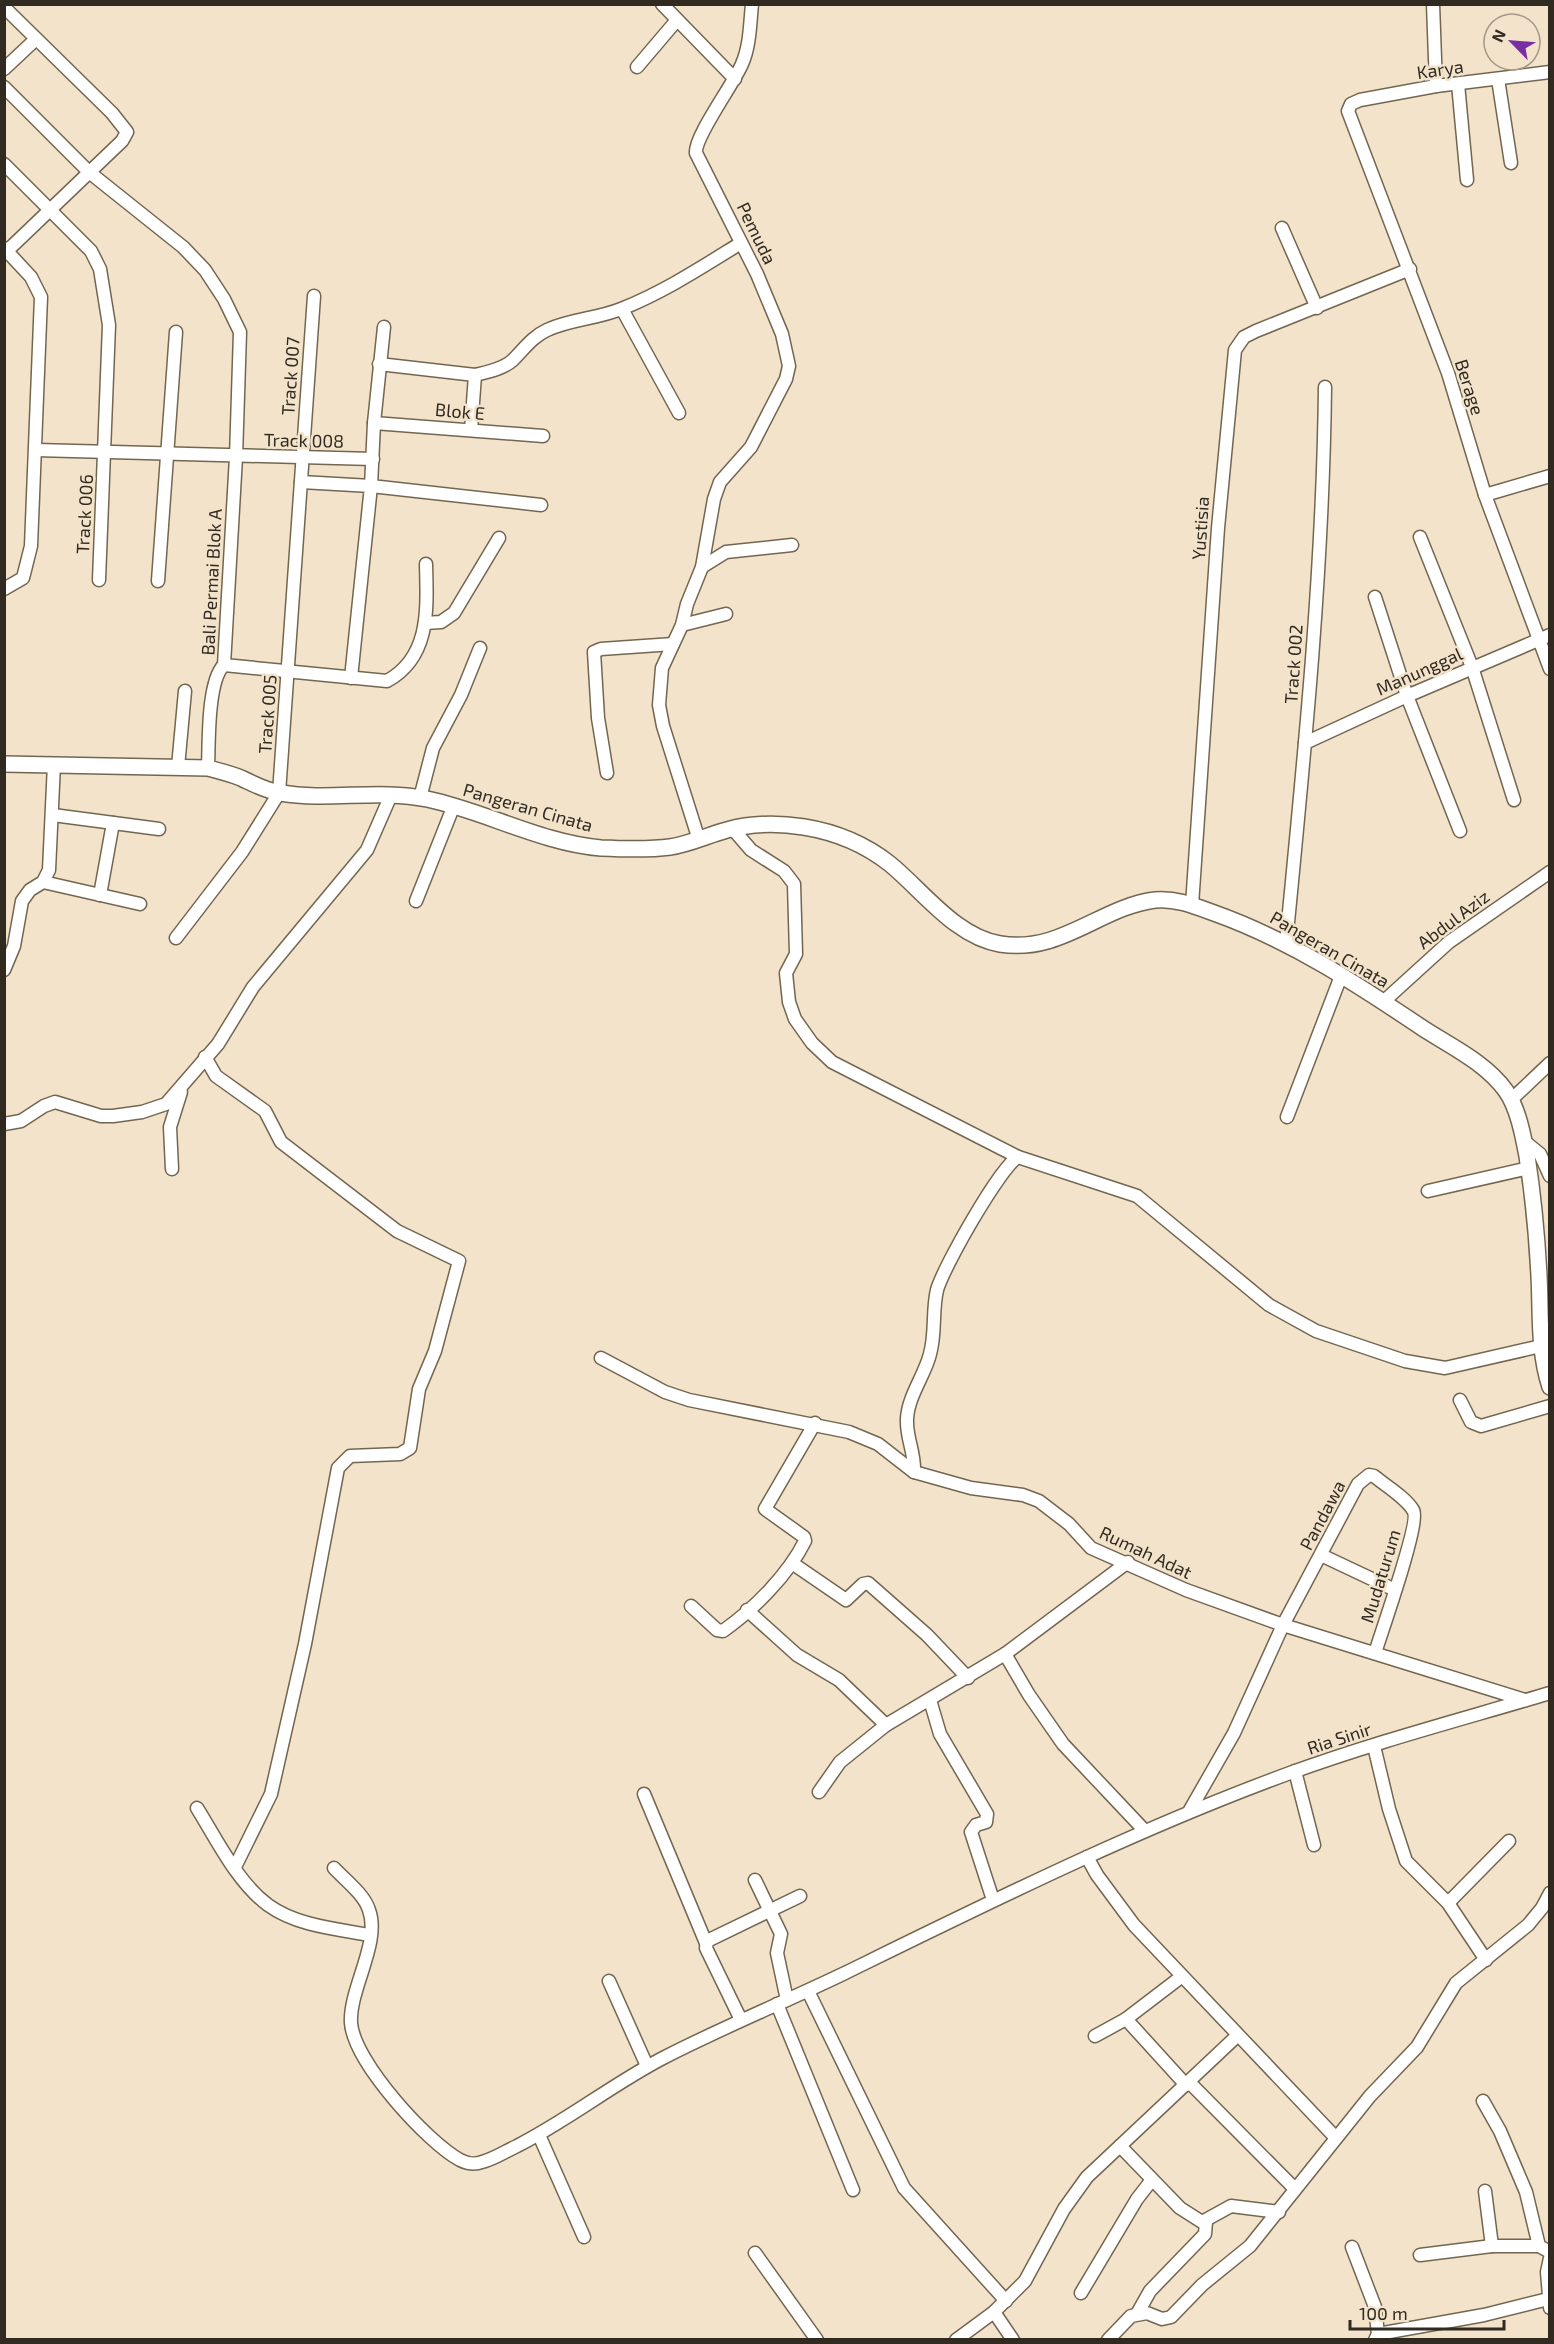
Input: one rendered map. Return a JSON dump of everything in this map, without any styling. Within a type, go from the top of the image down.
[{"type":"street","points":[[662,4],[735,79]]},
{"type":"street","points":[[1433,4],[1436,86]]},
{"type":"street","name":"Pemuda","points":[[699,840],[663,726],[659,705],[662,668],[682,625],[687,604],[702,567],[714,499],[726,474],[751,447],[788,373],[788,358],[782,334],[741,243],[697,157],[695,148],[698,138],[735,79],[746,53],[749,7]]},
{"type":"street","points":[[4,8],[125,128],[126,137],[6,250],[38,286],[41,297],[36,450],[28,565],[21,581],[4,589]]},
{"type":"street","points":[[637,67],[677,20]]},
{"type":"street","points":[[4,69],[36,39]]},
{"type":"street","points":[[717,60],[730,63],[746,53]]},
{"type":"street","name":"Karya","points":[[1350,118],[1349,106],[1360,100],[1436,86],[1550,72]]},
{"type":"street","points":[[1498,79],[1511,163]]},
{"type":"street","points":[[1458,84],[1467,180]]},
{"type":"street","points":[[4,87],[89,172]]},
{"type":"street","name":"Berage","points":[[1350,118],[1410,269],[1448,373],[1485,495],[1544,637],[1550,669]]},
{"type":"street","name":"Track 006","points":[[4,164],[91,251],[100,268],[109,325],[106,451],[99,580]]},
{"type":"street","name":"Bali Permai Blok A","points":[[89,172],[183,247],[205,270],[224,299],[240,332],[236,457],[224,665],[288,674],[387,681],[396,676],[419,646],[425,623],[426,564]]},
{"type":"street","points":[[1282,228],[1317,308]]},
{"type":"street","points":[[379,364],[475,375],[508,363],[534,338],[548,330],[568,322],[592,319],[622,309],[681,280],[741,243]]},
{"type":"street","name":"Yustisia","points":[[1192,905],[1232,360],[1239,342],[1244,337],[1410,269]]},
{"type":"street","name":"Track 007","points":[[303,459],[314,296]]},
{"type":"street","points":[[622,309],[679,413]]},
{"type":"street","points":[[351,678],[371,486],[374,423],[384,327]]},
{"type":"street","points":[[158,581],[176,332]]},
{"type":"street","points":[[471,430],[475,375]]},
{"type":"street","name":"Track 002","points":[[1286,943],[1305,743],[1323,495],[1325,387]]},
{"type":"street","name":"Blok E","points":[[374,423],[543,436]]},
{"type":"street","name":"Track 008","points":[[36,450],[303,459],[373,459]]},
{"type":"street","name":"Track 005","points":[[176,938],[242,852],[279,793],[303,459]]},
{"type":"street","points":[[1485,495],[1550,476]]},
{"type":"street","points":[[301,482],[371,486],[541,505]]},
{"type":"street","points":[[1420,537],[1472,667],[1514,800]]},
{"type":"street","points":[[425,623],[441,622],[454,614],[500,538]]},
{"type":"street","points":[[702,567],[726,552],[792,545]]},
{"type":"street","points":[[1376,597],[1407,696],[1461,831]]},
{"type":"street","points":[[682,625],[726,614]]},
{"type":"street","name":"Manunggal","points":[[1305,743],[1544,637]]},
{"type":"street","points":[[607,773],[598,718],[594,652],[601,648],[673,644]]},
{"type":"street","points":[[420,798],[433,748],[461,695],[480,648]]},
{"type":"street","points":[[208,768],[209,732],[215,681],[224,665]]},
{"type":"street","points":[[177,767],[185,691]]},
{"type":"street","name":"Pangeran Cinata","points":[[4,764],[208,768],[239,777],[279,793],[391,795],[420,798],[454,805],[552,837],[602,848],[670,847],[699,840],[732,828],[772,824],[805,827],[846,839],[888,863],[963,928],[981,939],[1000,944],[1039,944],[1056,939],[1116,912],[1156,900],[1192,905],[1286,943],[1341,976],[1486,1069],[1511,1100],[1524,1141],[1529,1168],[1539,1276],[1541,1346],[1550,1387]]},
{"type":"street","points":[[4,970],[14,946],[22,901],[30,890],[44,882],[51,862],[54,764]]},
{"type":"street","points":[[4,1124],[21,1122],[44,1106],[55,1102],[101,1116],[142,1112],[166,1104],[218,1044],[253,987],[367,850],[391,795]]},
{"type":"street","points":[[416,901],[454,805]]},
{"type":"street","points":[[53,815],[159,829]]},
{"type":"street","points":[[100,895],[112,823]]},
{"type":"street","points":[[732,828],[751,850],[784,872],[794,884],[796,954],[786,980],[790,1010],[812,1043],[832,1062],[1018,1157],[1137,1196],[1269,1305],[1316,1330],[1405,1361],[1445,1368],[1541,1346]]},
{"type":"street","name":"Abdul Aziz","points":[[1383,1002],[1432,955],[1550,872]]},
{"type":"street","points":[[44,882],[140,904]]},
{"type":"street","points":[[1287,1117],[1341,976]]},
{"type":"street","points":[[205,1057],[216,1076],[265,1112],[281,1142],[387,1224],[436,1251],[458,1258],[459,1266],[442,1318],[435,1351],[419,1389],[410,1448],[400,1454],[350,1456],[339,1468],[306,1644],[271,1794],[235,1867]]},
{"type":"street","points":[[1511,1100],[1550,1063]]},
{"type":"street","points":[[172,1169],[170,1127],[182,1088]]},
{"type":"street","points":[[1524,1141],[1540,1154],[1550,1176]]},
{"type":"street","points":[[914,1472],[914,1452],[909,1438],[907,1418],[930,1354],[938,1287],[990,1191],[1010,1163],[1018,1157]]},
{"type":"street","points":[[1428,1191],[1529,1168]]},
{"type":"street","name":"Rumah Adat","points":[[601,1358],[657,1388],[689,1400],[815,1423],[869,1440],[914,1472],[971,1488],[1023,1495],[1039,1501],[1070,1524],[1092,1548],[1128,1562],[1186,1590],[1283,1625],[1525,1700]]},
{"type":"street","points":[[1460,1400],[1471,1422],[1481,1426],[1550,1406]]},
{"type":"street","points":[[691,1606],[721,1632],[747,1610],[792,1563],[806,1541],[804,1537],[765,1509],[815,1423]]},
{"type":"street","name":"Pandawa","points":[[1190,1810],[1234,1733],[1283,1625],[1359,1484],[1366,1476],[1374,1476],[1412,1509]]},
{"type":"street","name":"Mudaturum","points":[[1375,1653],[1393,1589],[1413,1536],[1415,1520],[1412,1509]]},
{"type":"street","points":[[1322,1555],[1393,1589]]},
{"type":"street","points":[[819,1792],[840,1762],[886,1725],[1005,1654],[1128,1562]]},
{"type":"street","points":[[792,1563],[846,1600],[863,1584],[868,1583],[927,1635],[968,1678]]},
{"type":"street","points":[[747,1610],[797,1655],[839,1680],[886,1725]]},
{"type":"street","points":[[1005,1654],[1029,1695],[1063,1744],[1144,1830]]},
{"type":"street","name":"Ria Sinir","points":[[370,1935],[352,2011],[352,2029],[383,2086],[401,2109],[445,2150],[472,2164],[485,2162],[538,2135],[647,2066],[1144,1830],[1190,1810],[1295,1771],[1550,1693]]},
{"type":"street","points":[[930,1700],[940,1734],[987,1814],[986,1822],[971,1830],[993,1900]]},
{"type":"street","points":[[1374,1746],[1401,1851],[1411,1869],[1448,1903],[1486,1960]]},
{"type":"street","points":[[1295,1771],[1314,1845]]},
{"type":"street","points":[[644,1794],[741,2020]]},
{"type":"street","points":[[197,1808],[235,1867],[270,1906],[322,1926],[370,1935],[369,1908],[334,1868]]},
{"type":"street","points":[[1448,1903],[1509,1841]]},
{"type":"street","points":[[1087,1857],[1097,1875],[1134,1925],[1336,2138]]},
{"type":"street","points":[[755,1880],[782,1934],[777,1953],[782,2002],[853,2190]]},
{"type":"street","points":[[1108,2340],[1127,2320],[1137,2314],[1147,2313],[1165,2319],[1171,2317],[1202,2285],[1250,2246],[1371,2096],[1417,2047],[1456,1983],[1533,1920],[1550,1893]]},
{"type":"street","points":[[706,1943],[800,1896]]},
{"type":"street","points":[[1095,2036],[1126,2019],[1181,1977]]},
{"type":"street","points":[[609,1981],[647,2066]]},
{"type":"street","points":[[808,1991],[904,2188],[1006,2301]]},
{"type":"street","points":[[1126,2019],[1188,2084],[1295,2189]]},
{"type":"street","points":[[956,2340],[1006,2301],[1034,2268],[1059,2217],[1087,2177],[1237,2036]]},
{"type":"street","points":[[1420,2255],[1492,2246],[1544,2249],[1526,2192],[1500,2131],[1483,2101]]},
{"type":"street","points":[[538,2135],[584,2237]]},
{"type":"street","points":[[1120,2146],[1151,2181],[1180,2208],[1206,2222]]},
{"type":"street","points":[[1081,2294],[1133,2205],[1151,2181]]},
{"type":"street","points":[[1485,2191],[1492,2246]]},
{"type":"street","points":[[1206,2222],[1231,2206],[1279,2212]]},
{"type":"street","points":[[1137,2314],[1150,2291],[1205,2234],[1206,2222]]},
{"type":"street","points":[[1352,2247],[1375,2307],[1376,2337],[1549,2303],[1550,2258]]},
{"type":"street","points":[[755,2253],[817,2340]]},
{"type":"street","points":[[994,2312],[1013,2340]]}]
